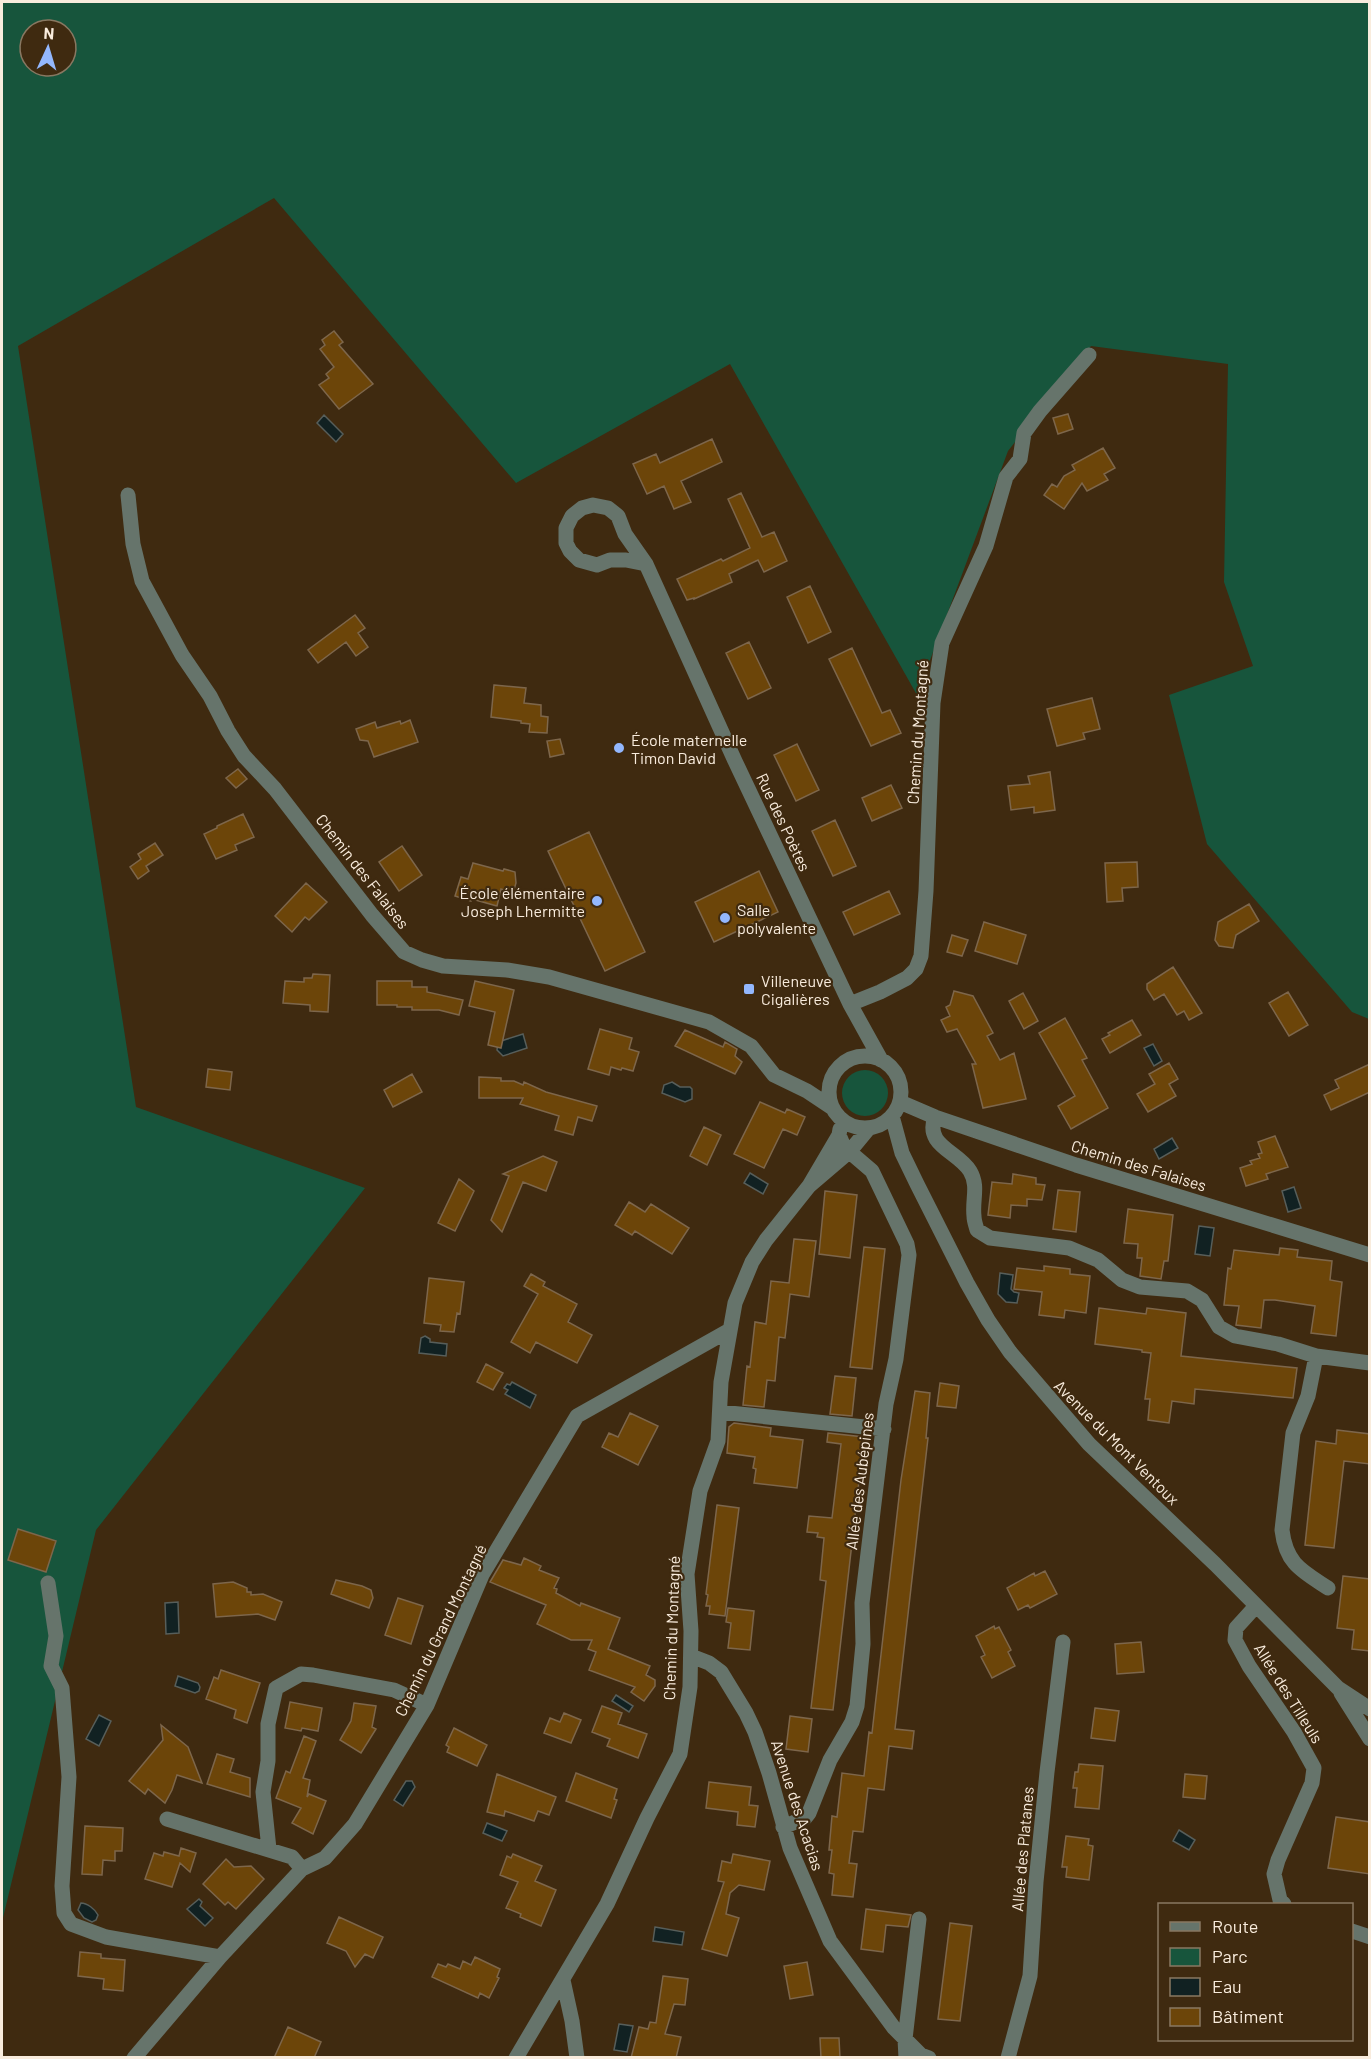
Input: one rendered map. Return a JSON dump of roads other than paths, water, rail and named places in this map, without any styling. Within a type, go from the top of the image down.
[{"type":"street","name":"Chemin du Montagné","points":[[850,1004],[907,978],[916,969],[921,956],[926,891],[933,703],[942,643],[986,546],[1006,477],[1020,459],[1024,433],[1089,355]]},
{"type":"street","name":"Chemin des Falaises","points":[[128,495],[133,544],[142,580],[182,655],[210,696],[244,756],[275,789],[372,915],[404,952],[443,966],[507,970],[549,977],[710,1022],[751,1046],[774,1074],[807,1091],[831,1107]]},
{"type":"street","name":"Rue des Poètes","points":[[646,564],[610,560],[597,565],[579,560],[566,543],[566,528],[572,516],[582,508],[593,505],[608,508],[618,516],[625,534],[646,564],[735,761],[850,1004],[881,1060]]},
{"type":"street","name":"Rue des Poètes","points":[[861,1056],[862,1029]]},
{"type":"street","points":[[861,1056],[881,1060],[896,1073],[901,1092],[896,1109],[874,1127],[840,1128],[828,1095],[829,1084],[838,1068],[852,1058],[861,1056]]},
{"type":"street","points":[[807,1091],[829,1084]]},
{"type":"street","name":"Chemin des Falaises","points":[[896,1109],[935,1117],[1076,1165],[1370,1255]]},
{"type":"street","name":"Avenue du Mont Ventoux","points":[[896,1109],[902,1153],[967,1283],[1010,1352],[1089,1443],[1215,1563],[1338,1688],[1370,1709]]},
{"type":"street","points":[[935,1117],[932,1132],[939,1144],[970,1170],[976,1186],[974,1215],[977,1230],[990,1238],[1069,1248],[1098,1260],[1122,1280],[1140,1287],[1187,1291],[1202,1300],[1219,1327],[1234,1336],[1278,1344],[1316,1356],[1370,1363]]},
{"type":"street","name":"Chemin du Montagné","points":[[809,1186],[874,1127]]},
{"type":"street","name":"Avenue du Mont Ventoux","points":[[874,1127],[902,1153]]},
{"type":"street","name":"Chemin du Montagné","points":[[516,2058],[607,1904],[680,1754],[690,1687],[691,1656],[687,1574],[699,1491],[718,1441],[728,1331],[735,1303],[752,1262],[766,1240],[809,1186],[840,1128]]},
{"type":"street","name":"Allée des Aubépines","points":[[783,1827],[805,1818],[809,1813],[830,1760],[852,1722],[857,1706],[863,1637],[862,1604],[909,1249],[872,1171],[844,1147],[840,1128]]},
{"type":"street","name":"Chemin du Grand Montagné","points":[[134,2058],[220,1957],[302,1869],[325,1858],[355,1824],[427,1705],[482,1575],[577,1416],[728,1331]]},
{"type":"street","points":[[1316,1356],[1308,1396],[1293,1433],[1282,1530],[1284,1545],[1297,1568],[1328,1588]]},
{"type":"street","points":[[720,1412],[884,1429]]},
{"type":"street","points":[[48,1583],[56,1636],[51,1666],[62,1688],[69,1767],[62,1886],[64,1913],[71,1924],[106,1937],[220,1957]]},
{"type":"street","name":"Allée des Tilleuls","points":[[1256,1606],[1236,1628],[1236,1640],[1249,1665],[1294,1732],[1314,1768],[1312,1783],[1274,1874],[1282,1903]]},
{"type":"street","name":"Allée des Platanes","points":[[1008,2058],[1030,1976],[1036,1882],[1047,1772],[1064,1642]]},
{"type":"street","name":"Avenue des Acacias","points":[[691,1656],[709,1663],[721,1672],[755,1732],[769,1773],[783,1827],[830,1941],[894,2028],[921,2055],[928,2058]]},
{"type":"street","points":[[269,1849],[263,1792],[268,1761],[268,1724],[276,1688],[301,1674],[313,1675],[394,1690],[427,1705]]},
{"type":"street","name":"Avenue du Mont Ventoux","points":[[1338,1688],[1370,1739]]},
{"type":"street","points":[[167,1819],[292,1857],[302,1869]]},
{"type":"street","points":[[906,2058],[905,2039],[919,1919]]},
{"type":"street","points":[[1353,1931],[1370,1937]]},
{"type":"street","points":[[563,1980],[577,2058]]},
{"type":"water","points":[[324,415],[343,434],[336,442],[317,423]]},
{"type":"water","points":[[523,1034],[527,1048],[503,1056],[497,1050],[498,1042]]},
{"type":"water","points":[[1153,1044],[1162,1061],[1154,1066],[1144,1048]]},
{"type":"water","points":[[672,1082],[680,1087],[690,1087],[692,1099],[685,1102],[662,1093],[664,1085]]},
{"type":"water","points":[[1172,1138],[1178,1148],[1159,1159],[1154,1149]]},
{"type":"water","points":[[750,1173],[768,1184],[763,1194],[744,1183]]},
{"type":"water","points":[[1294,1187],[1301,1208],[1288,1212],[1282,1191]]},
{"type":"water","points":[[1199,1226],[1214,1228],[1210,1256],[1195,1254]]},
{"type":"water","points":[[1000,1273],[1013,1275],[1011,1289],[1019,1293],[1017,1303],[1006,1302],[998,1294]]},
{"type":"water","points":[[425,1336],[430,1339],[430,1342],[447,1344],[446,1356],[419,1353],[421,1338]]},
{"type":"water","points":[[512,1382],[536,1395],[530,1408],[505,1394],[508,1390],[504,1388]]},
{"type":"water","points":[[178,1602],[179,1633],[166,1634],[165,1603]]},
{"type":"water","points":[[178,1676],[198,1683],[199,1691],[195,1693],[175,1686]]},
{"type":"water","points":[[616,1695],[633,1706],[629,1712],[612,1701]]},
{"type":"water","points":[[99,1715],[111,1721],[99,1746],[86,1739]]},
{"type":"water","points":[[406,1781],[412,1781],[415,1787],[403,1806],[394,1800]]},
{"type":"water","points":[[487,1823],[507,1831],[502,1841],[483,1833]]},
{"type":"water","points":[[1179,1830],[1195,1840],[1189,1850],[1173,1841]]},
{"type":"water","points":[[199,1899],[202,1902],[200,1906],[213,1918],[205,1926],[187,1909]]},
{"type":"water","points":[[81,1903],[95,1911],[98,1915],[96,1920],[92,1922],[84,1918],[78,1910]]},
{"type":"water","points":[[655,1927],[684,1932],[682,1945],[653,1941]]},
{"type":"water","points":[[619,2024],[633,2026],[627,2052],[614,2050]]},
{"type":"place","name":"École maternelle Timon David","points":[[619,748]]},
{"type":"place","name":"École élémentaire Joseph Lhermitte","points":[[597,901]]},
{"type":"place","name":"Salle polyvalente","points":[[725,918]]},
{"type":"place","name":"Villeneuve Cigalières","points":[[749,989]]}]
